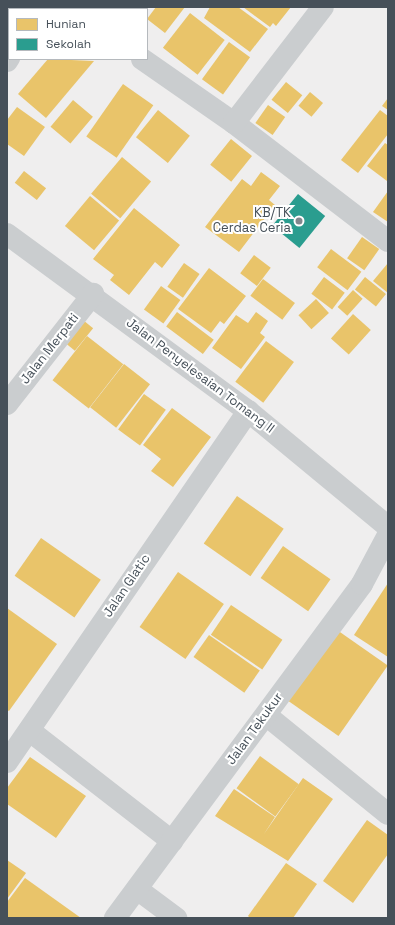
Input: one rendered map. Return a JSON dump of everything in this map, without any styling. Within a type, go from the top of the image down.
[{"type":"street","points":[[234,123],[323,7]]},
{"type":"street","points":[[143,60],[234,123],[388,241]]},
{"type":"street","name":"Jalan Penyelesaian Tomang II","points":[[7,234],[92,294],[248,411],[388,527]]},
{"type":"street","name":"Jalan Merpati","points":[[7,404],[92,294]]},
{"type":"street","name":"Jalan Glatic","points":[[7,762],[30,731],[248,411]]},
{"type":"street","name":"Jalan Tekukur","points":[[115,918],[362,584],[388,535]]},
{"type":"street","points":[[266,715],[388,814]]},
{"type":"street","points":[[30,731],[172,840]]},
{"type":"street","points":[[137,889],[176,918]]},
{"type":"building: Hunian","points":[[7,7],[17,7],[8,8],[7,20]]},
{"type":"building: Hunian","points":[[104,7],[148,7],[148,8]]},
{"type":"building: Hunian","points":[[156,7],[185,7],[165,33],[148,20]]},
{"type":"building: Hunian","points":[[210,7],[238,7],[268,29],[250,52],[204,18]]},
{"type":"building: Hunian","points":[[243,7],[291,7],[276,26],[273,23],[270,27]]},
{"type":"building: Hunian","points":[[190,13],[225,40],[198,75],[163,48]]},
{"type":"building: Hunian","points":[[229,42],[250,57],[223,94],[202,79]]},
{"type":"building: Hunian","points":[[47,60],[94,61],[46,118],[18,94]]},
{"type":"building: Hunian","points":[[286,82],[302,95],[288,113],[272,100]]},
{"type":"building: Hunian","points":[[123,84],[153,105],[117,158],[86,136]]},
{"type":"building: Hunian","points":[[310,92],[323,103],[311,117],[298,106]]},
{"type":"building: Hunian","points":[[388,98],[388,110],[382,106]]},
{"type":"building: Hunian","points":[[73,100],[93,117],[70,144],[51,127]]},
{"type":"building: Hunian","points":[[268,105],[285,117],[273,135],[255,123]]},
{"type":"building: Hunian","points":[[17,107],[45,127],[24,156],[7,144],[7,120]]},
{"type":"building: Hunian","points":[[158,110],[190,136],[168,163],[136,137]]},
{"type":"building: Hunian","points":[[380,110],[388,116],[388,134],[358,173],[341,160]]},
{"type":"building: Hunian","points":[[231,139],[252,156],[231,182],[210,165]]},
{"type":"building: Hunian","points":[[385,143],[388,145],[387,181],[367,166]]},
{"type":"building: Hunian","points":[[122,157],[151,181],[120,218],[91,194]]},
{"type":"building: Hunian","points":[[24,171],[46,188],[37,200],[15,183]]},
{"type":"building: Hunian","points":[[261,172],[280,186],[269,200],[275,205],[239,252],[205,227],[242,179],[251,186]]},
{"type":"building: Hunian","points":[[388,191],[388,222],[373,212]]},
{"type":"building: Hunian","points":[[90,196],[119,220],[94,250],[65,226]]},
{"type":"building: Hunian","points":[[134,208],[180,245],[162,268],[155,262],[129,295],[110,280],[114,275],[93,259]]},
{"type":"building: Hunian","points":[[362,237],[379,249],[364,270],[347,258]]},
{"type":"building: Hunian","points":[[331,249],[361,272],[348,290],[317,267]]},
{"type":"building: Hunian","points":[[254,255],[271,268],[257,286],[240,273]]},
{"type":"building: Hunian","points":[[184,263],[200,274],[183,298],[167,287]]},
{"type":"building: Hunian","points":[[388,263],[388,293],[373,281]]},
{"type":"building: Hunian","points":[[209,268],[246,296],[224,324],[220,321],[211,333],[178,309]]},
{"type":"building: Hunian","points":[[324,277],[345,293],[332,309],[311,294]]},
{"type":"building: Hunian","points":[[365,277],[386,294],[376,306],[355,289]]},
{"type":"building: Hunian","points":[[263,279],[295,303],[282,320],[250,296]]},
{"type":"building: Hunian","points":[[161,286],[180,300],[163,324],[144,309]]},
{"type":"building: Hunian","points":[[353,290],[363,299],[347,316],[338,307]]},
{"type":"building: Hunian","points":[[316,299],[329,313],[311,329],[298,315]]},
{"type":"building: Hunian","points":[[177,312],[214,340],[203,354],[166,326]]},
{"type":"building: Hunian","points":[[256,312],[268,321],[260,333],[265,337],[241,369],[212,348],[236,315],[248,323]]},
{"type":"building: Hunian","points":[[353,314],[371,330],[349,355],[331,339]]},
{"type":"building: Hunian","points":[[83,320],[93,328],[75,351],[65,343]]},
{"type":"building: Hunian","points":[[87,336],[123,364],[89,408],[53,380]]},
{"type":"building: Hunian","points":[[266,341],[294,362],[263,403],[235,382]]},
{"type":"building: Hunian","points":[[124,364],[150,384],[116,428],[90,407]]},
{"type":"building: Hunian","points":[[144,394],[166,410],[140,445],[118,430]]},
{"type":"building: Hunian","points":[[172,408],[211,437],[173,487],[151,471],[161,459],[143,445]]},
{"type":"building: Hunian","points":[[237,496],[284,529],[250,576],[204,544]]},
{"type":"building: Hunian","points":[[41,538],[101,580],[74,618],[15,576]]},
{"type":"building: Hunian","points":[[283,546],[331,579],[308,611],[261,578]]},
{"type":"building: Hunian","points":[[178,572],[224,604],[185,659],[140,627]]},
{"type":"building: Hunian","points":[[388,583],[388,657],[354,635]]},
{"type":"building: Hunian","points":[[231,605],[282,640],[262,670],[211,635]]},
{"type":"building: Hunian","points":[[7,608],[57,644],[9,711],[7,710]]},
{"type":"building: Hunian","points":[[337,630],[388,666],[338,736],[288,700]]},
{"type":"building: Hunian","points":[[209,635],[260,671],[244,693],[194,657]]},
{"type":"building: Hunian","points":[[260,756],[299,784],[275,817],[236,788]]},
{"type":"building: Hunian","points":[[30,757],[86,796],[56,838],[7,804],[7,788]]},
{"type":"building: Hunian","points":[[303,778],[333,799],[288,861],[215,816],[234,789],[275,817],[264,834]]},
{"type":"building: Hunian","points":[[367,820],[388,835],[388,854],[353,903],[323,881]]},
{"type":"building: Hunian","points":[[7,860],[26,873],[7,899]]},
{"type":"building: Hunian","points":[[286,863],[317,884],[293,918],[250,918],[248,916]]},
{"type":"building: Hunian","points":[[25,878],[81,918],[7,918],[7,902]]},
{"type":"building: Sekolah","name":"KB/TK Cerdas Ceria","points":[[298,194],[325,216],[299,248],[272,226]]},
{"type":"place","name":"KB/TK Cerdas Ceria","points":[[299,221]]}]
